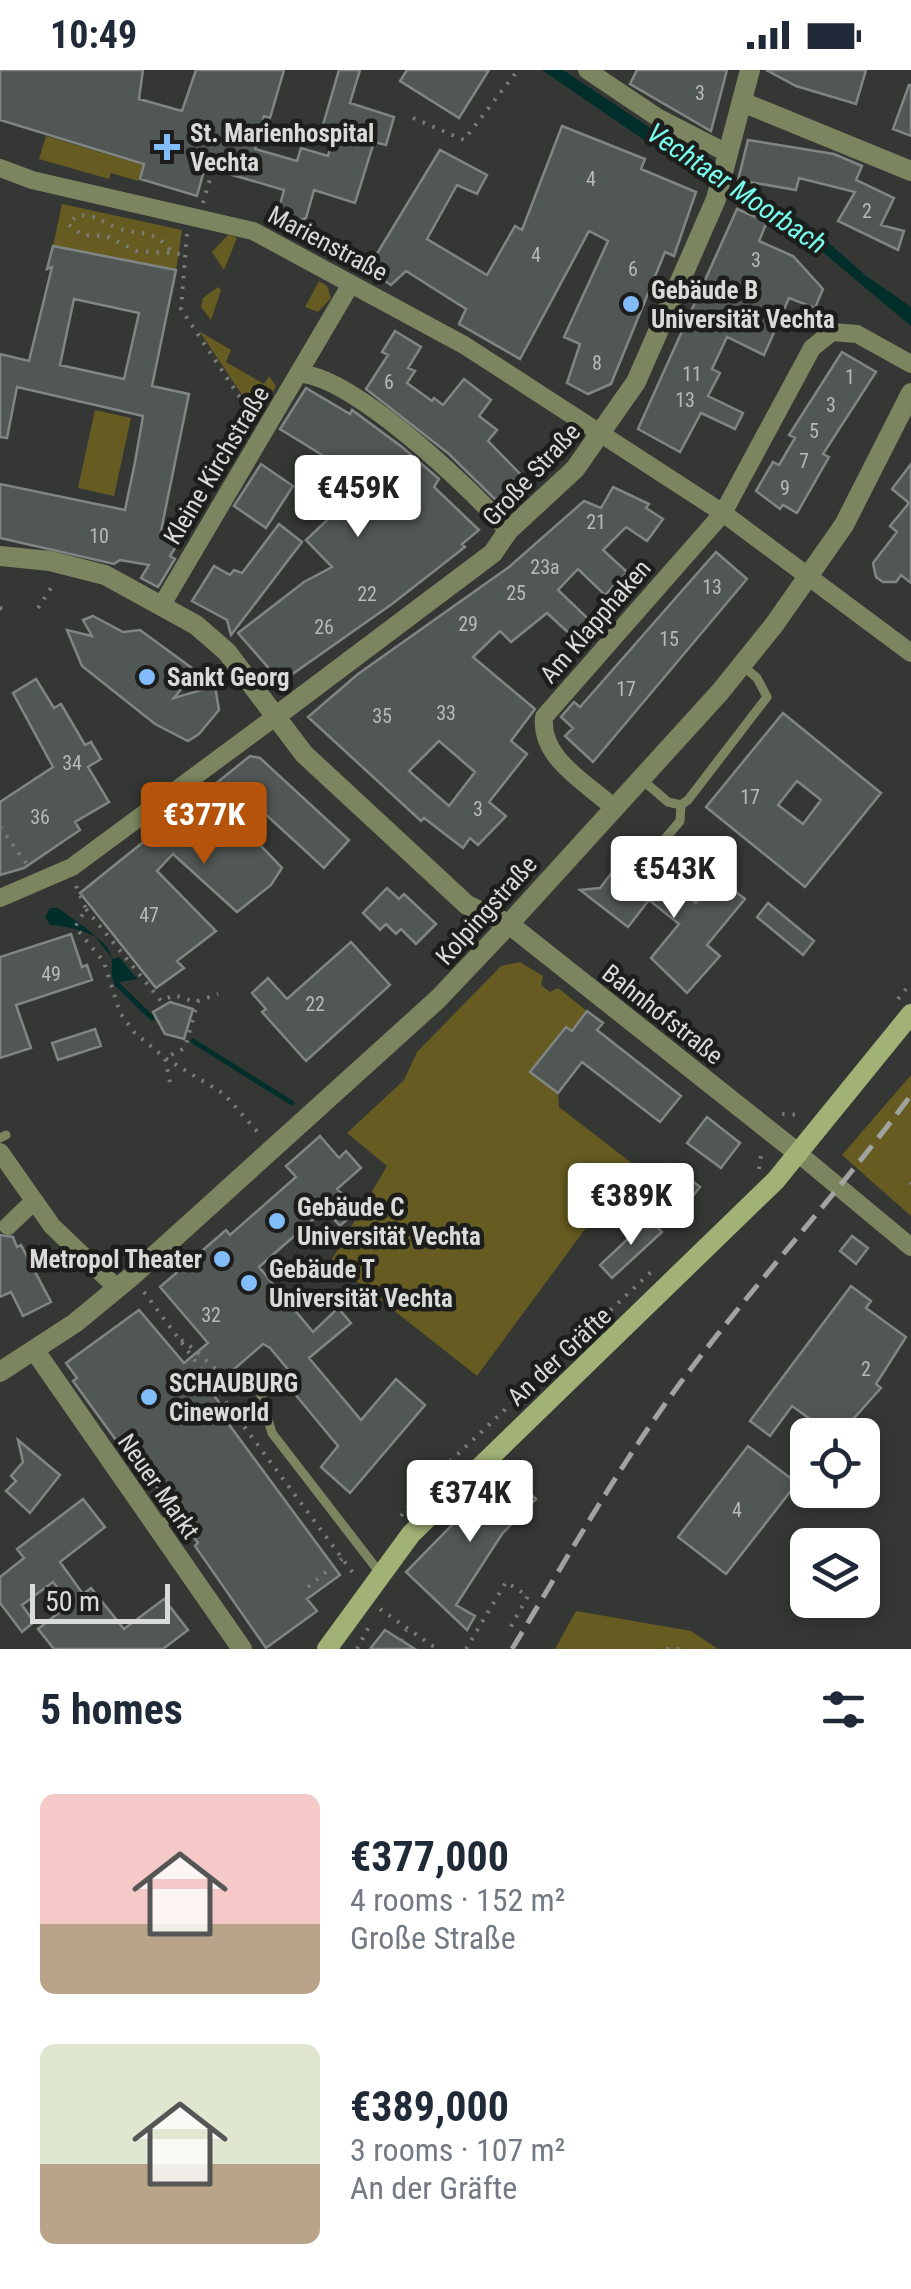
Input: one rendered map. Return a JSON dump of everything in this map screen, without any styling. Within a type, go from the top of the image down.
[{"type":"main road","name":"An der Gräfte","points":[[327,1649],[380,1572],[466,1477],[643,1312],[798,1154],[911,1014]]},
{"type":"street","points":[[587,70],[724,161]]},
{"type":"street","name":"Große Straße","points":[[0,898],[72,867],[275,717],[492,553],[508,531],[575,469],[636,382],[716,199],[750,70]]},
{"type":"street","points":[[742,102],[860,146],[911,171]]},
{"type":"street","name":"Marienstraße","points":[[0,168],[32,180],[194,221],[253,230],[464,344],[602,434]]},
{"type":"street","points":[[300,374],[351,284]]},
{"type":"street","name":"Am Klapphaken","points":[[613,807],[548,750],[542,737],[544,716],[723,514],[812,348],[832,332],[857,334],[911,364]]},
{"type":"street","name":"Kleine Kirchstraße","points":[[164,603],[300,374],[323,381],[424,447],[508,531]]},
{"type":"street","name":"Kolpingstraße","points":[[0,1372],[35,1351],[124,1282],[232,1177],[273,1150],[438,999],[508,924],[742,665],[812,575],[870,478],[911,393]]},
{"type":"street","points":[[602,434],[812,575],[911,653]]},
{"type":"street","name":"Bahnhofstraße","points":[[0,556],[105,575],[164,603],[227,652],[304,754],[467,905],[508,924],[798,1154]]},
{"type":"street","points":[[2,1142],[33,1202],[52,1226],[124,1282]]},
{"type":"street","points":[[798,1154],[911,1247]]},
{"type":"street","points":[[8,1226],[33,1202]]},
{"type":"street","name":"Neuer Markt","points":[[35,1351],[234,1646]]},
{"type":"lane","points":[[664,840],[680,821],[682,806],[767,698],[757,678],[742,665]]},
{"type":"lane","points":[[640,778],[668,802],[682,806]]},
{"type":"lane","points":[[259,1389],[272,1434],[380,1572]]},
{"type":"lane","points":[[156,1527],[176,1514]]},
{"type":"path","points":[[412,118],[464,140],[516,73]]},
{"type":"path","points":[[212,170],[183,254],[180,309],[264,433]]},
{"type":"path","points":[[170,250],[154,233],[117,228],[105,218],[78,215],[68,224],[82,235],[106,236],[136,251],[170,250],[183,254]]},
{"type":"path","points":[[38,608],[66,565]]},
{"type":"path","points":[[0,608],[9,610]]},
{"type":"path","points":[[0,826],[40,883]]},
{"type":"path","points":[[72,867],[86,909],[161,1002],[174,995],[198,1001],[218,994]]},
{"type":"path","points":[[86,909],[77,925],[104,962],[120,1013],[165,1058],[224,1094],[273,1150]]},
{"type":"path","points":[[165,1058],[184,1048],[182,1043],[191,1037],[198,1001]]},
{"type":"path","points":[[165,1058],[170,1082]]},
{"type":"path","points":[[124,1282],[179,1339],[292,1490]]},
{"type":"path","points":[[179,1339],[204,1354],[231,1384],[259,1389]]},
{"type":"path","points":[[308,1587],[342,1559]]},
{"type":"path","points":[[380,1572],[387,1615],[441,1649]]},
{"type":"path","points":[[466,1649],[506,1582],[528,1596],[510,1628]]},
{"type":"path","points":[[401,1641],[406,1630]]},
{"type":"path","points":[[409,1646],[415,1634]]},
{"type":"path","points":[[666,1649],[687,1649]]},
{"type":"shaded area","points":[[46,136],[143,165],[138,181],[111,173],[109,179],[39,159]]},
{"type":"shaded area","points":[[62,204],[182,230],[176,270],[53,246]]},
{"type":"shaded area","points":[[229,234],[237,238],[224,270],[212,252]]},
{"type":"shaded area","points":[[319,281],[327,286],[331,298],[318,312],[305,307]]},
{"type":"shaded area","points":[[218,287],[221,290],[211,320],[201,307],[203,298]]},
{"type":"shaded area","points":[[199,331],[231,350],[226,362],[264,384],[269,376],[276,386],[259,420]]},
{"type":"shaded area","points":[[95,410],[131,418],[114,496],[78,488]]},
{"type":"shaded area","points":[[520,962],[543,976],[541,985],[550,992],[558,988],[587,1011],[572,1031],[565,1027],[531,1072],[558,1093],[559,1107],[633,1164],[477,1376],[331,1261],[387,1166],[347,1133],[404,1080],[417,1052],[501,966]]},
{"type":"shaded area","points":[[911,1075],[911,1216],[842,1155]]},
{"type":"shaded area","points":[[576,1611],[691,1631],[718,1649],[555,1649]]},
{"type":"water","name":"Vechtaer Moorbach","points":[[542,70],[563,70],[742,189],[804,221],[865,275],[911,307],[911,326],[812,243],[739,205]]},
{"type":"water","points":[[50,908],[58,908],[95,937],[50,925],[45,917]]},
{"type":"water","points":[[111,956],[119,957],[137,979],[114,983]]},
{"type":"building","name":"St. Marienhospital Vechta","points":[[0,70],[143,70],[139,99],[182,111],[196,70],[284,70],[270,118],[264,116],[255,149],[297,161],[301,148],[328,156],[336,129],[323,125],[339,70],[360,70],[350,103],[394,117],[386,145],[374,142],[355,203],[314,190],[306,218],[294,223],[286,220],[280,205],[284,190],[205,167],[197,196],[140,179],[144,164],[0,120]]},
{"type":"building","points":[[407,70],[489,70],[459,118],[400,81]]},
{"type":"building","points":[[637,70],[727,70],[711,131],[630,84]]},
{"type":"building","points":[[766,70],[866,70],[856,104],[796,86]]},
{"type":"building","points":[[911,85],[911,136],[893,129]]},
{"type":"building","points":[[562,126],[645,159],[641,169],[696,192],[674,256],[665,252],[611,384],[588,394],[567,383],[580,344],[564,337],[608,241],[589,231],[520,359],[459,324],[466,309],[406,271],[391,285],[367,270],[440,150],[487,175],[477,194],[457,185],[427,239],[487,275],[515,226],[522,230]]},
{"type":"building","points":[[748,140],[834,154],[862,166],[856,180],[894,198],[881,225],[904,231],[898,250],[838,221],[855,192],[799,178],[796,190],[738,180]]},
{"type":"building","points":[[737,209],[767,222],[759,241],[793,256],[823,289],[815,308],[789,298],[764,355],[727,337],[712,369],[720,373],[708,396],[743,413],[735,429],[701,413],[680,452],[638,429]]},
{"type":"building","points":[[53,246],[176,270],[152,386],[189,394],[160,536],[177,545],[170,556],[175,559],[158,587],[141,578],[149,565],[120,560],[114,564],[0,538],[0,484],[125,510],[135,462],[143,416],[17,387],[7,438],[0,437],[0,354],[29,361],[52,267],[47,269]],"holes":[[[74,299],[139,313],[124,379],[60,365]]]},
{"type":"building","points":[[395,331],[421,347],[408,368],[415,371],[407,383],[432,401],[434,398],[443,405],[464,379],[491,400],[479,416],[497,430],[488,441],[534,488],[508,512],[449,454],[366,389],[388,355],[382,352]]},
{"type":"building","points":[[842,352],[876,372],[823,454],[829,457],[797,513],[783,505],[780,509],[756,491],[773,462],[779,465],[795,438],[789,435]]},
{"type":"building","points":[[306,388],[350,414],[352,410],[402,447],[439,479],[434,487],[479,530],[462,544],[465,547],[392,604],[281,682],[238,633],[304,582],[332,567],[306,540],[344,504],[351,512],[371,485],[280,429]]},
{"type":"building","points":[[261,464],[293,486],[266,528],[234,506]]},
{"type":"building","points":[[911,464],[911,583],[901,575],[896,582],[883,582],[876,577],[873,563],[897,532],[890,526],[909,503],[892,489]]},
{"type":"building","points":[[613,487],[649,504],[646,508],[663,519],[647,541],[626,527],[603,550],[627,572],[605,595],[578,569],[558,590],[602,632],[586,649],[547,613],[511,642],[500,631],[473,657],[535,709],[511,741],[527,754],[489,802],[506,816],[478,845],[470,838],[463,848],[424,818],[421,821],[308,717],[358,674],[509,567],[584,501],[601,508]],"holes":[[[439,741],[475,772],[449,806],[409,771]]]},
{"type":"building","points":[[279,524],[302,542],[231,635],[227,620],[192,601],[214,566],[230,575],[234,570],[242,573]]},
{"type":"building","points":[[716,552],[747,579],[593,762],[565,736],[573,728],[561,717],[574,702],[580,707]]},
{"type":"building","name":"Sankt Georg","points":[[93,616],[123,632],[140,630],[196,671],[174,698],[215,686],[219,710],[199,734],[188,741],[155,724],[82,666],[67,630],[92,636],[83,620]]},
{"type":"building","points":[[36,679],[54,708],[61,704],[85,745],[91,742],[101,759],[88,767],[109,802],[75,822],[80,830],[24,868],[0,875],[0,802],[53,767],[13,693]]},
{"type":"building","points":[[783,713],[881,793],[805,887],[706,807]],"holes":[[[797,781],[821,800],[803,824],[778,805]]]},
{"type":"building","points":[[250,756],[260,758],[349,840],[324,868],[239,790],[223,806],[282,868],[271,885],[237,912],[173,854],[157,871],[216,931],[177,961],[184,968],[156,988],[80,893]]},
{"type":"building","points":[[614,870],[644,893],[659,874],[696,903],[717,877],[745,899],[707,945],[720,956],[687,993],[651,958],[679,924],[649,900],[628,927],[580,890],[600,888]]},
{"type":"building","points":[[387,888],[399,899],[404,894],[436,924],[416,944],[401,929],[396,934],[386,924],[380,930],[363,913]]},
{"type":"building","points":[[768,903],[814,941],[803,955],[757,917]]},
{"type":"building","points":[[71,934],[82,967],[87,965],[92,980],[16,1005],[31,1048],[0,1058],[0,957]]},
{"type":"building","points":[[351,942],[390,985],[306,1061],[262,1012],[266,1009],[252,993],[268,978],[287,999]]},
{"type":"building","points":[[170,1002],[193,1009],[184,1039],[165,1034],[153,1012]]},
{"type":"building","points":[[587,1011],[603,1023],[597,1030],[681,1096],[660,1122],[582,1062],[558,1093],[530,1072],[566,1027],[572,1031]]},
{"type":"building","points":[[95,1029],[101,1046],[58,1060],[52,1043]]},
{"type":"building","points":[[707,1117],[740,1143],[721,1168],[687,1143]]},
{"type":"building","points":[[320,1136],[339,1158],[346,1151],[361,1168],[337,1189],[345,1197],[340,1201],[352,1215],[340,1226],[325,1209],[259,1267],[313,1332],[338,1308],[351,1323],[309,1358],[361,1420],[396,1379],[425,1405],[350,1493],[321,1467],[338,1446],[289,1387],[297,1380],[270,1348],[263,1344],[210,1390],[226,1412],[222,1415],[340,1575],[307,1599],[317,1611],[266,1648],[195,1546],[198,1543],[181,1520],[183,1509],[171,1506],[144,1470],[140,1473],[73,1381],[77,1378],[66,1363],[139,1310],[184,1363],[208,1343],[160,1287],[226,1230],[230,1235],[296,1177],[286,1166]]},
{"type":"building","points":[[636,1164],[657,1180],[671,1164],[700,1187],[684,1207],[665,1193],[657,1203],[625,1179]]},
{"type":"building","points":[[649,1219],[662,1232],[612,1278],[600,1265]]},
{"type":"building","points":[[0,1235],[13,1237],[17,1247],[21,1245],[51,1302],[23,1316],[11,1292],[0,1297]]},
{"type":"building","points":[[852,1236],[868,1248],[856,1264],[840,1251]]},
{"type":"building","points":[[851,1286],[871,1301],[866,1308],[906,1337],[876,1384],[881,1388],[854,1418],[809,1418],[792,1406],[770,1436],[750,1421]]},
{"type":"building","points":[[18,1440],[60,1475],[30,1513],[6,1491],[16,1481],[11,1476],[23,1462]]},
{"type":"building","points":[[748,1446],[790,1478],[790,1492],[726,1574],[678,1537]]},
{"type":"building","points":[[506,1470],[536,1499],[502,1534],[456,1605],[475,1616],[467,1630],[406,1572]]},
{"type":"building","points":[[83,1499],[105,1527],[60,1562],[83,1594],[91,1588],[124,1629],[164,1599],[188,1630],[163,1649],[54,1649],[38,1629],[70,1604],[53,1582],[22,1605],[34,1622],[22,1632],[0,1603],[0,1577],[24,1558],[17,1549]]},
{"type":"building","points":[[385,1630],[415,1649],[370,1649]]},
{"type":"waterway","points":[[117,984],[152,1018]]},
{"type":"waterway","points":[[193,1041],[292,1103]]},
{"type":"railway","points":[[512,1649],[613,1482],[678,1386],[911,1095]]},
{"type":"place","name":"St. Marienhospital Vechta","points":[[167,147]]},
{"type":"place","name":"Gebäude B Universität Vechta","points":[[631,304]]},
{"type":"place","name":"Sankt Georg","points":[[147,677]]},
{"type":"place","name":"Gebäude C Universität Vechta","points":[[277,1221]]},
{"type":"place","name":"Metropol Theater","points":[[222,1259]]},
{"type":"place","name":"Gebäude T Universität Vechta","points":[[249,1283]]},
{"type":"place","name":"SCHAUBURG Cineworld","points":[[149,1397]]}]
